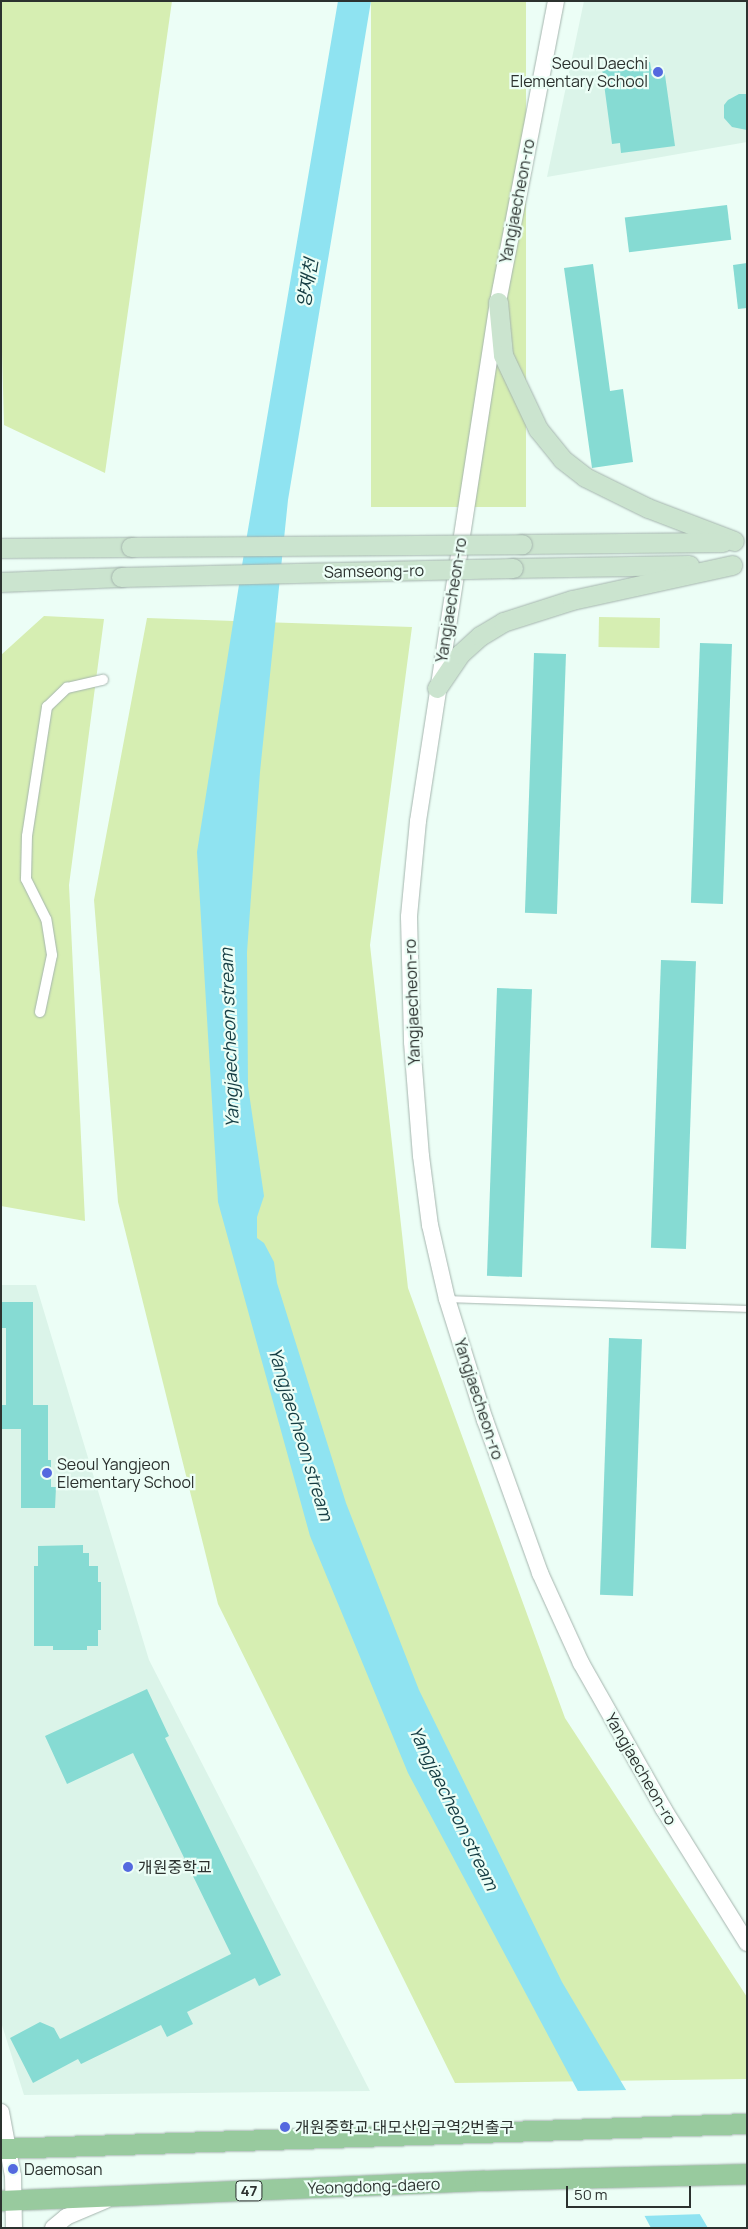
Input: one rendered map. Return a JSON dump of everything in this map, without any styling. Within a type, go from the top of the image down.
[{"type":"main road","points":[[498,302],[503,355],[538,429],[562,459],[585,477],[648,508],[741,541]]},
{"type":"main road","name":"Samseong-ro","points":[[1,548],[741,541]]},
{"type":"main road","points":[[437,688],[460,654],[480,636],[503,622],[572,600],[739,565]]},
{"type":"main road","name":"Samseong-ro","points":[[1,582],[121,577],[739,565]]},
{"type":"main road","points":[[4,2148],[747,2124]]},
{"type":"main road","name":"Yeongdong-daero","points":[[8,2201],[485,2181],[747,2174]]},
{"type":"street","name":"Yangjaecheon-ro","points":[[556,1],[498,302],[418,821],[409,917],[412,1042],[421,1156],[430,1225],[447,1299],[485,1420],[540,1573],[581,1663],[662,1808],[747,1942]]},
{"type":"street","points":[[40,1012],[52,955],[46,918],[26,879],[27,836],[47,707],[67,688],[103,680]]},
{"type":"street","points":[[1,2112],[4,2148],[12,2176],[8,2201],[14,2228]]},
{"type":"street","points":[[53,2228],[66,2217],[113,2197]]},
{"type":"lane","points":[[447,1299],[747,1309]]},
{"type":"shaded area","name":"Seoul Daechi Elementary School","points":[[584,1],[747,1],[747,142],[547,177]]},
{"type":"shaded area","name":"개원중학교","points":[[1,1285],[36,1285],[149,1660],[370,2091],[24,2095],[1,2022]]},
{"type":"green space","points":[[1,1],[172,1],[105,473],[4,425],[1,315]]},
{"type":"green space","points":[[371,1],[526,1],[526,507],[371,507]]},
{"type":"green space","points":[[44,616],[104,619],[69,885],[85,1221],[1,1206],[1,655]]},
{"type":"green space","points":[[599,617],[660,618],[659,648],[598,647]]},
{"type":"green space","points":[[147,618],[412,627],[370,945],[408,1288],[565,1718],[747,1997],[747,2079],[455,2083],[218,1604],[118,1202],[94,900]]},
{"type":"water","points":[[338,1],[371,1],[288,500],[260,772],[247,952],[248,1086],[264,1196],[257,1217],[257,1238],[264,1243],[274,1262],[277,1283],[346,1503],[419,1690],[562,1982],[708,2228],[651,2228],[408,1773],[310,1536],[218,1202],[197,852],[244,553]]},
{"type":"pier","points":[[630,2090],[703,2214],[642,2216],[575,2091]]},
{"type":"building","points":[[650,62],[651,69],[664,68],[675,146],[621,153],[620,143],[612,144],[602,69]]},
{"type":"building","points":[[739,94],[747,94],[747,130],[732,127],[724,118],[724,105],[728,100]]},
{"type":"building","points":[[727,205],[731,240],[629,252],[625,218]]},
{"type":"building","points":[[747,263],[747,308],[738,309],[733,265]]},
{"type":"building","points":[[593,264],[610,391],[623,389],[633,462],[592,468],[564,268]]},
{"type":"building","points":[[700,643],[732,644],[723,904],[691,903]]},
{"type":"building","points":[[534,653],[566,654],[557,914],[525,913]]},
{"type":"building","points":[[661,960],[696,961],[686,1249],[651,1248]]},
{"type":"building","points":[[497,988],[532,989],[522,1277],[487,1276]]},
{"type":"building","points":[[1,1302],[33,1302],[33,1405],[48,1405],[48,1460],[51,1460],[51,1487],[56,1487],[55,1508],[21,1508],[21,1429],[1,1429],[1,1405],[6,1405],[6,1328],[1,1328]]},
{"type":"building","points":[[609,1338],[642,1339],[633,1596],[600,1595]]},
{"type":"building","points":[[83,1545],[83,1553],[89,1553],[89,1566],[98,1566],[98,1582],[101,1582],[101,1630],[98,1630],[98,1646],[87,1646],[87,1650],[53,1650],[53,1646],[34,1646],[34,1566],[38,1566],[38,1546]]},
{"type":"building","points":[[147,1689],[169,1736],[165,1738],[281,1975],[259,1986],[255,1978],[187,2012],[193,2024],[167,2037],[161,2025],[81,2064],[78,2059],[33,2083],[10,2038],[40,2022],[54,2028],[60,2039],[231,1954],[133,1753],[67,1784],[45,1736]]},
{"type":"place","name":"Seoul Daechi Elementary School","points":[[658,72]]},
{"type":"place","name":"Seoul Yangjeon Elementary School","points":[[47,1473]]},
{"type":"place","name":"개원중학교","points":[[128,1867]]},
{"type":"place","name":"개원중학교.대모산입구역2번출구","points":[[285,2127]]},
{"type":"place","name":"Daemosan","points":[[13,2169]]},
{"type":"water label","name":"양재천","points":[[307,283]]},
{"type":"water label","name":"Yangjaecheon stream","points":[[229,1038]]},
{"type":"water label","name":"Yangjaecheon stream","points":[[301,1434]]},
{"type":"water label","name":"Yangjaecheon stream","points":[[454,1808]]}]
